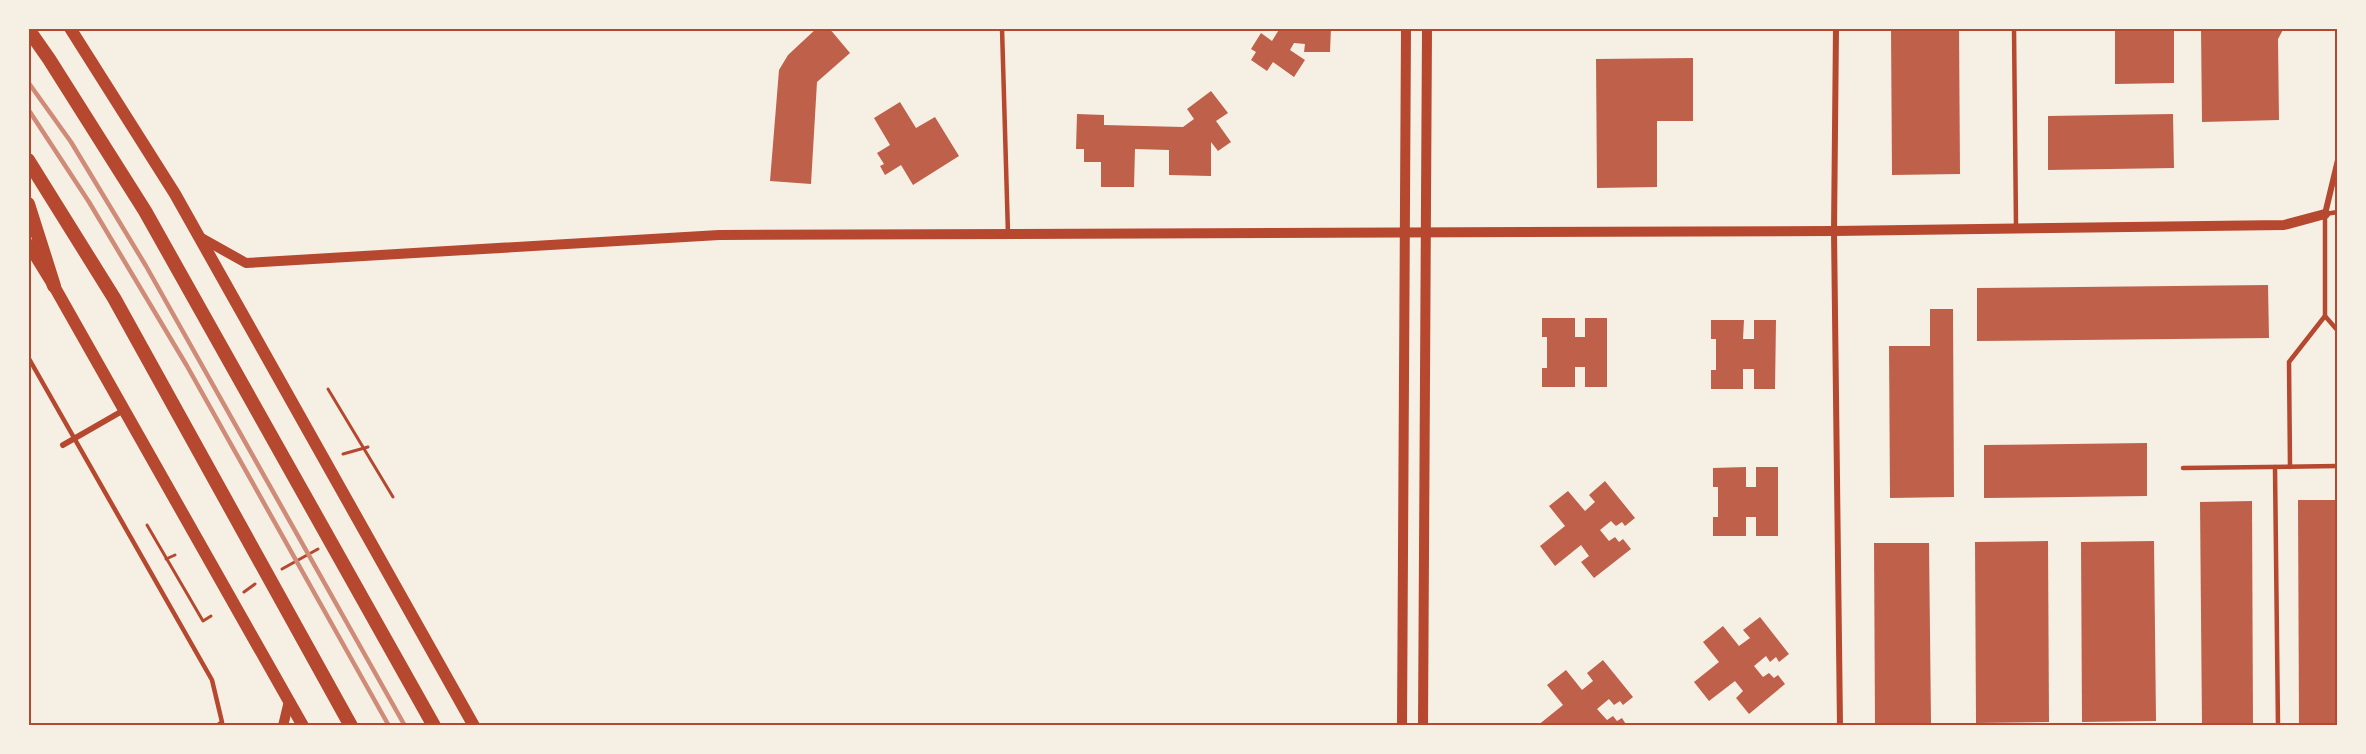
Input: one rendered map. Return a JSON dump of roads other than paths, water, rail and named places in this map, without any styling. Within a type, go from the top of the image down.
[{"type":"main road","points":[[70,28],[175,194],[474,726]]},
{"type":"main road","points":[[28,29],[49,58],[146,212],[434,726]]},
{"type":"main road","points":[[28,160],[114,298],[351,726]]},
{"type":"main road","points":[[28,204],[54,286]]},
{"type":"main road","points":[[28,244],[303,726]]},
{"type":"street","points":[[1402,726],[1406,28]]},
{"type":"street","points":[[1423,726],[1427,28]]},
{"type":"street","points":[[1836,28],[1834,231],[1840,726]]},
{"type":"street","points":[[198,236],[246,262],[719,235],[1834,231],[2284,225],[2325,214],[2337,160]]},
{"type":"street","points":[[63,445],[124,410]]},
{"type":"street","points":[[283,726],[289,701]]},
{"type":"lane","points":[[1002,28],[1008,234]]},
{"type":"lane","points":[[2014,28],[2016,228]]},
{"type":"lane","points":[[2290,466],[2289,362],[2325,316],[2325,214],[2337,212]]},
{"type":"lane","points":[[2325,316],[2337,331]]},
{"type":"lane","points":[[28,357],[212,680],[222,722],[217,726]]},
{"type":"lane","points":[[2182,468],[2337,466]]},
{"type":"lane","points":[[2275,467],[2278,726]]},
{"type":"railway","points":[[28,82],[71,142],[146,266],[405,726]]},
{"type":"railway","points":[[28,109],[89,202],[187,366],[389,726]]}]
